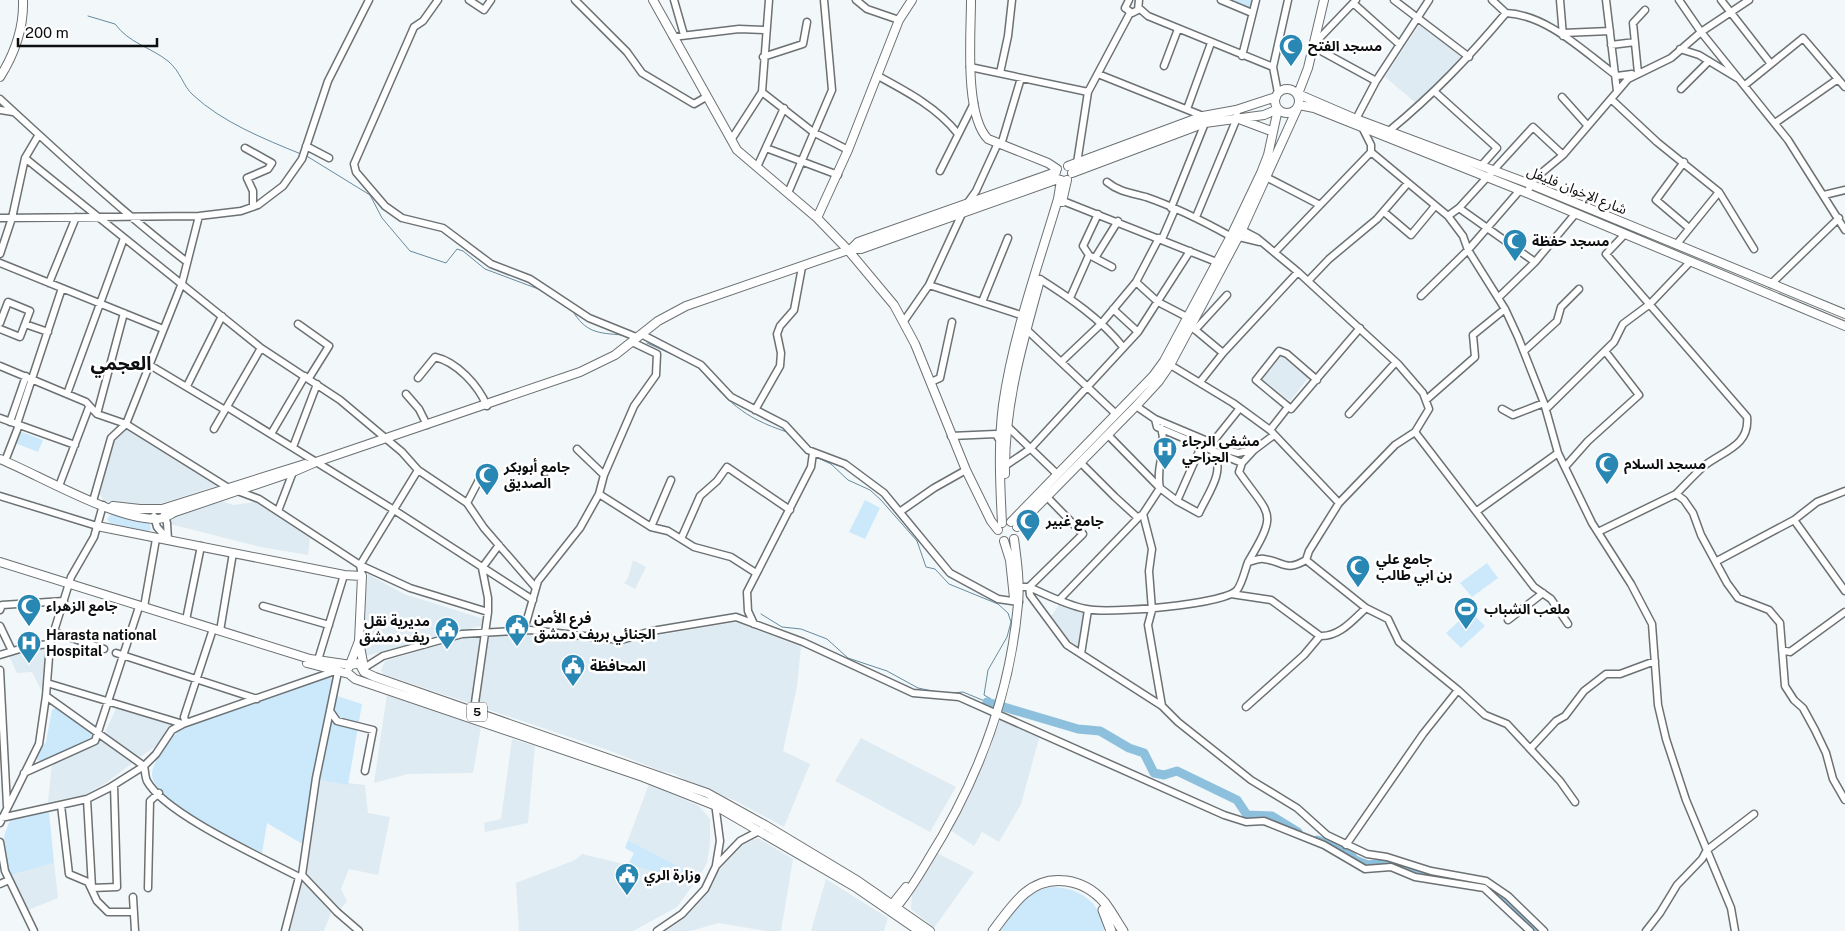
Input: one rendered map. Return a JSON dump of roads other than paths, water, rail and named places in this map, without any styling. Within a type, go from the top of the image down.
[{"type":"highway","points":[[993,931],[1026,892],[1048,882],[1062,880],[1076,883],[1089,889],[1123,931]]},
{"type":"highway","points":[[1001,931],[1025,900],[1045,888],[1062,886],[1075,887],[1092,896],[1103,905],[1111,931]]},
{"type":"main road","points":[[0,77],[20,38],[23,25],[23,0]]},
{"type":"main road","points":[[653,0],[737,150],[817,218],[849,249],[904,321],[931,382],[951,436],[991,521],[1007,524],[1018,535],[1014,540],[1018,587],[1000,696],[979,758],[953,815],[893,907]]},
{"type":"main road","points":[[817,218],[838,175],[899,20],[912,0]]},
{"type":"main road","points":[[971,0],[970,67],[974,102],[981,133],[988,140],[1048,163],[1063,174]]},
{"type":"main road","points":[[1235,233],[1268,178],[1298,107],[1298,94],[1308,68],[1324,0]]},
{"type":"main road","points":[[0,66],[8,61]]},
{"type":"main road","points":[[1236,114],[1286,89],[1298,94]]},
{"type":"main road","name":"شارع الإخوان فليفل","points":[[1298,94],[1356,119],[1530,184],[1845,314]]},
{"type":"main road","points":[[1016,602],[1010,560],[1004,541],[1000,538],[1007,524],[1167,363],[1193,328],[1268,155],[1271,131],[1278,109],[1277,95]]},
{"type":"main road","points":[[3,460],[114,511],[154,519],[165,517],[175,512],[239,492],[316,462],[486,406],[603,362],[658,321],[686,306],[802,267],[849,249],[858,242],[1063,174],[1077,163],[1204,119],[1236,114],[1264,115],[1278,109],[1288,113],[1298,107]]},
{"type":"main road","name":"شارع الإخوان فليفل","points":[[1298,107],[1314,108],[1524,192],[1845,326]]},
{"type":"main road","points":[[1236,114],[1271,131]]},
{"type":"main road","points":[[849,249],[860,250],[962,213],[1204,119]]},
{"type":"main road","points":[[1007,524],[1003,438],[1014,373],[1026,330],[1025,319],[1040,279],[1062,201],[1063,174]]},
{"type":"main road","points":[[1007,524],[1003,438],[1006,388],[1063,174]]},
{"type":"main road","points":[[1007,524],[1047,497],[1159,381],[1187,317],[1220,263]]},
{"type":"main road","points":[[103,505],[153,510],[162,509],[291,466],[316,462]]},
{"type":"main road","points":[[97,526],[344,575],[362,576],[359,641],[364,670],[359,679]]},
{"type":"main road","points":[[1004,541],[1014,540]]},
{"type":"main road","name":"5","points":[[0,562],[349,674],[352,678],[715,802],[759,832],[856,884]]},
{"type":"main road","name":"5","points":[[0,566],[68,585]]},
{"type":"main road","name":"5","points":[[141,608],[318,660],[351,665],[359,663],[364,670],[375,677],[474,710],[715,802],[765,824],[930,931]]},
{"type":"main road","points":[[349,674],[359,641]]},
{"type":"main road","name":"5","points":[[893,907],[918,931]]},
{"type":"street","points":[[0,218],[199,216],[241,211],[271,197],[283,186],[304,152],[328,81],[369,0]]},
{"type":"street","points":[[438,0],[423,21],[414,27],[351,168],[385,206],[402,218],[442,228],[491,264],[530,279],[590,318],[701,365],[731,397],[789,428],[804,447],[814,453],[846,464],[884,493],[901,511],[920,538],[950,573],[998,599],[1016,602]]},
{"type":"street","points":[[470,0],[484,10],[491,0]]},
{"type":"street","points":[[574,0],[602,26],[650,78],[694,104],[706,97]]},
{"type":"street","points":[[674,0],[684,36]]},
{"type":"street","points":[[731,140],[762,92],[765,30],[769,0]]},
{"type":"street","points":[[788,193],[832,90],[824,0]]},
{"type":"street","points":[[856,0],[867,9],[899,20]]},
{"type":"street","points":[[867,0],[867,9]]},
{"type":"street","points":[[1000,73],[1008,36],[1012,0]]},
{"type":"street","points":[[1117,0],[1127,2],[1126,10],[1130,13]]},
{"type":"street","points":[[1221,0],[1252,13]]},
{"type":"street","points":[[1242,56],[1256,0]]},
{"type":"street","points":[[1277,95],[1273,67],[1288,0]]},
{"type":"street","points":[[1394,0],[1469,57]]},
{"type":"street","points":[[1356,119],[1376,81],[1429,0]]},
{"type":"street","points":[[1492,0],[1506,13],[1523,14],[1563,34],[1614,75],[1621,77],[1638,73]]},
{"type":"street","points":[[1560,0],[1563,34]]},
{"type":"street","points":[[1606,0],[1617,91]]},
{"type":"street","points":[[1679,0],[1701,32],[1800,156],[1845,230]]},
{"type":"street","points":[[1721,0],[1771,64]]},
{"type":"street","points":[[1421,296],[1468,250],[1530,184],[1563,155],[1628,79],[1671,58],[1701,32],[1749,0]]},
{"type":"street","points":[[1376,81],[1312,46],[1355,2],[1399,44]]},
{"type":"street","points":[[1130,13],[1136,12],[1137,3]]},
{"type":"street","points":[[1137,3],[1148,16],[1242,56],[1273,67]]},
{"type":"street","points":[[1638,73],[1633,23],[1645,10]]},
{"type":"street","points":[[1077,163],[1088,92],[1130,13]]},
{"type":"street","points":[[1389,131],[1435,92],[1469,57],[1506,13]]},
{"type":"street","points":[[764,57],[803,44],[806,22]]},
{"type":"street","points":[[673,37],[739,29],[765,30]]},
{"type":"street","points":[[1164,66],[1178,29]]},
{"type":"street","points":[[1563,34],[1610,31]]},
{"type":"street","points":[[1743,83],[1771,64],[1803,38],[1845,87]]},
{"type":"street","points":[[1611,46],[1635,42]]},
{"type":"street","points":[[1187,109],[1211,43]]},
{"type":"street","points":[[1680,49],[1709,60],[1743,83]]},
{"type":"street","points":[[1681,89],[1709,60]]},
{"type":"street","points":[[970,67],[1088,92]]},
{"type":"street","points":[[1061,362],[1101,324],[1136,282],[1160,239],[1173,208],[1204,119],[1187,109],[1098,74]]},
{"type":"street","points":[[878,76],[910,92],[951,124],[958,134]]},
{"type":"street","points":[[904,321],[929,285],[966,205],[976,191],[1000,144],[1021,78]]},
{"type":"street","points":[[1775,123],[1838,79]]},
{"type":"street","points":[[762,92],[814,132],[848,150]]},
{"type":"street","points":[[1435,92],[1497,148],[1481,166]]},
{"type":"street","points":[[0,98],[38,136],[129,216],[187,262]]},
{"type":"street","points":[[1562,98],[1588,126]]},
{"type":"street","points":[[1611,99],[1719,192],[1754,249]]},
{"type":"street","points":[[940,171],[974,102]]},
{"type":"street","points":[[757,167],[784,108]]},
{"type":"street","points":[[0,110],[16,114]]},
{"type":"street","points":[[1196,218],[1236,114]]},
{"type":"street","points":[[1448,216],[1459,208],[1533,127],[1563,155]]},
{"type":"street","points":[[1275,252],[1371,152],[1371,146],[1363,128]]},
{"type":"street","points":[[0,254],[12,218],[25,158],[38,136]]},
{"type":"street","points":[[245,148],[272,163],[268,169],[248,178],[253,191],[254,206]]},
{"type":"street","points":[[766,148],[838,175]]},
{"type":"street","points":[[304,152],[329,158]]},
{"type":"street","points":[[1371,152],[1448,216],[1464,236],[1468,250],[1498,298],[1524,351],[1545,406],[1558,453],[1598,532],[1631,584],[1652,624],[1658,705],[1666,739],[1686,800],[1731,908],[1735,931]]},
{"type":"street","points":[[25,158],[261,348],[340,400],[402,452],[418,470],[467,503],[499,545],[536,588]]},
{"type":"street","points":[[1684,162],[1656,200],[1690,228]]},
{"type":"street","points":[[1268,178],[1320,205]]},
{"type":"street","points":[[1107,182],[1131,195],[1144,197],[1260,242],[1275,252],[1396,362],[1424,394],[1428,409],[1415,432],[1395,445],[1339,503],[1309,551],[1306,560],[1295,566],[1285,567],[1263,559],[1248,562]]},
{"type":"street","points":[[1308,281],[1329,259],[1384,212],[1408,183]]},
{"type":"street","points":[[1824,195],[1845,190]]},
{"type":"street","points":[[1676,244],[1719,192]]},
{"type":"street","points":[[1062,201],[1118,221],[1220,263]]},
{"type":"street","points":[[1384,212],[1411,235],[1435,206]]},
{"type":"street","points":[[1459,208],[1535,262]]},
{"type":"street","points":[[1498,298],[1535,262],[1576,213]]},
{"type":"street","points":[[1098,214],[1083,246],[1092,256],[1112,268]]},
{"type":"street","points":[[93,501],[111,438],[126,424],[148,364],[182,283],[199,216]]},
{"type":"street","points":[[50,283],[76,217]]},
{"type":"street","points":[[1771,284],[1838,218]]},
{"type":"street","points":[[1070,298],[1092,256],[1118,221]]},
{"type":"street","points":[[1598,532],[1676,494],[1704,466],[1736,446],[1745,436],[1748,426],[1747,417],[1606,254],[1625,234]]},
{"type":"street","points":[[67,394],[124,238]]},
{"type":"street","points":[[982,302],[1008,238]]},
{"type":"street","points":[[1005,466],[1030,449],[1138,332],[1190,251]]},
{"type":"street","points":[[1502,409],[1513,415],[1545,406],[1605,351],[1614,342],[1623,324],[1650,304],[1690,262]]},
{"type":"street","points":[[0,263],[163,329]]},
{"type":"street","points":[[755,410],[780,366],[781,353],[777,334],[780,326],[794,310],[802,267]]},
{"type":"street","points":[[1200,382],[1223,353],[1298,272]]},
{"type":"street","points":[[1040,279],[1070,298],[1101,324],[1123,347]]},
{"type":"street","points":[[1136,282],[1158,302],[1187,317]]},
{"type":"street","points":[[929,285],[982,302],[1025,319]]},
{"type":"street","points":[[3,460],[29,378],[48,332],[62,288]]},
{"type":"street","points":[[1524,351],[1557,321],[1561,307],[1579,289]]},
{"type":"street","points":[[1223,353],[1193,328],[1228,295]]},
{"type":"street","points":[[0,323],[1,315],[8,302],[30,311],[20,337],[0,329]]},
{"type":"street","points":[[1113,309],[1138,332]]},
{"type":"street","points":[[1426,400],[1475,357],[1473,335],[1504,309]]},
{"type":"street","points":[[97,414],[124,313]]},
{"type":"street","points":[[186,386],[222,316]]},
{"type":"street","points":[[931,382],[940,378],[952,322]]},
{"type":"street","points":[[25,324],[48,332]]},
{"type":"street","points":[[271,434],[329,346],[298,324]]},
{"type":"street","points":[[1316,380],[1287,354],[1279,351],[1256,380],[1292,409],[1360,328]]},
{"type":"street","points":[[1026,330],[1116,414]]},
{"type":"street","points":[[524,630],[538,581],[580,528],[599,494],[604,475],[634,406],[653,380],[657,370],[655,352],[636,338]]},
{"type":"street","points":[[214,429],[261,348]]},
{"type":"street","points":[[1565,467],[1588,441],[1639,395],[1605,351]]},
{"type":"street","points":[[418,378],[435,357],[447,360],[481,392],[486,406]]},
{"type":"street","points":[[1350,414],[1396,362]]},
{"type":"street","points":[[1167,363],[1240,408],[1272,432],[1339,503]]},
{"type":"street","points":[[148,364],[293,447],[533,600]]},
{"type":"street","points":[[0,366],[86,402],[97,414],[126,424],[227,487],[259,499],[360,565],[410,588],[488,612]]},
{"type":"street","points":[[293,447],[317,384]]},
{"type":"street","points":[[406,394],[418,409],[427,425]]},
{"type":"street","points":[[1108,434],[1160,488],[1177,501],[1199,513],[1220,469],[1218,460],[1203,443],[1155,419],[1136,406]]},
{"type":"street","points":[[1018,587],[1029,587],[1058,600],[1088,610],[1152,610],[1212,600],[1231,594],[1238,589],[1248,562],[1268,522],[1268,516],[1262,500],[1239,472],[1242,463],[1272,432],[1288,406]]},
{"type":"street","points":[[59,486],[89,407]]},
{"type":"street","points":[[1212,443],[1240,408]]},
{"type":"street","points":[[0,418],[75,445]]},
{"type":"street","points":[[1155,419],[1157,427],[1203,443],[1212,443],[1238,453],[1254,450]]},
{"type":"street","points":[[1006,425],[1057,474]]},
{"type":"street","points":[[1058,600],[1141,516],[1160,488],[1157,476],[1165,441],[1161,428]]},
{"type":"street","points":[[1415,432],[1534,587],[1551,599],[1568,624]]},
{"type":"street","points":[[951,436],[996,434],[1003,438]]},
{"type":"street","points":[[1177,501],[1203,443]]},
{"type":"street","points":[[577,449],[604,475]]},
{"type":"street","points":[[1212,451],[1242,463]]},
{"type":"street","points":[[754,624],[748,610],[747,592],[811,468],[814,453]]},
{"type":"street","points":[[1477,511],[1558,453]]},
{"type":"street","points":[[1080,462],[1141,516],[1152,549],[1149,571],[1152,610],[1148,625],[1162,706]]},
{"type":"street","points":[[681,540],[700,496],[717,481],[727,467],[790,510]]},
{"type":"street","points":[[362,576],[360,565],[418,470]]},
{"type":"street","points":[[901,511],[966,470]]},
{"type":"street","points":[[278,511],[293,472]]},
{"type":"street","points":[[467,503],[479,480]]},
{"type":"street","points":[[651,527],[671,480]]},
{"type":"street","points":[[1717,561],[1794,520],[1817,502],[1845,491]]},
{"type":"street","points":[[599,494],[651,527],[668,531],[694,547],[731,557],[756,573]]},
{"type":"street","points":[[1676,494],[1684,500],[1693,513],[1701,534],[1727,583],[1738,598],[1769,610],[1780,624],[1785,686],[1794,700],[1803,708],[1815,730],[1826,753],[1833,779],[1845,800]]},
{"type":"street","points":[[0,496],[97,526]]},
{"type":"street","points":[[1029,587],[1083,534],[1047,497]]},
{"type":"street","points":[[1,821],[39,744],[46,696],[50,644],[68,585],[94,537],[103,505]]},
{"type":"street","points":[[162,509],[168,540]]},
{"type":"street","points":[[153,510],[156,527],[168,540]]},
{"type":"street","points":[[1794,520],[1844,589]]},
{"type":"street","points":[[24,773],[95,741],[99,734],[141,608],[156,539]]},
{"type":"street","points":[[474,710],[488,612],[488,598],[482,568],[499,545]]},
{"type":"street","points":[[186,620],[200,546]]},
{"type":"street","points":[[184,723],[184,717],[196,679],[215,631],[233,553]]},
{"type":"street","points":[[1306,560],[1366,608],[1388,619],[1399,642],[1486,715],[1507,724],[1560,781],[1575,802]]},
{"type":"street","points":[[318,660],[344,575]]},
{"type":"street","points":[[1029,587],[1030,595],[1067,645],[1162,706],[1178,722],[1251,780],[1297,808],[1327,835],[1367,854],[1387,857],[1431,871],[1486,881],[1508,896],[1544,931]]},
{"type":"street","points":[[1508,620],[1543,593]]},
{"type":"street","points":[[1231,594],[1271,600],[1320,636],[1330,637],[1339,632],[1366,608]]},
{"type":"street","points":[[0,610],[2,605],[64,602]]},
{"type":"street","points":[[264,606],[329,625]]},
{"type":"street","points":[[1081,654],[1088,610]]},
{"type":"street","points":[[1782,650],[1790,652],[1845,612]]},
{"type":"street","points":[[364,670],[383,656],[462,634],[486,631],[559,631],[618,640],[652,631],[736,617],[803,642],[913,693],[959,697],[1224,815],[1246,822],[1264,821],[1324,845],[1365,869],[1391,867],[1415,877],[1484,888],[1527,930],[1534,920]]},
{"type":"street","points":[[0,626],[12,651]]},
{"type":"street","points":[[54,632],[104,649]]},
{"type":"street","points":[[1246,707],[1304,655],[1320,636]]},
{"type":"street","points":[[0,655],[30,646],[50,644]]},
{"type":"street","points":[[116,653],[256,699]]},
{"type":"street","points":[[1530,749],[1556,721],[1565,716],[1584,691],[1606,674],[1620,674],[1655,661]]},
{"type":"street","points":[[0,670],[7,808]]},
{"type":"street","points":[[1,821],[87,799],[144,766],[156,754],[172,730],[184,723],[336,671],[316,778],[301,876],[285,931]]},
{"type":"street","points":[[47,683],[108,703],[110,701],[184,723]]},
{"type":"street","points":[[1346,845],[1423,734],[1458,690]]},
{"type":"street","points":[[46,696],[144,766],[147,781],[197,824],[301,876],[359,931]]},
{"type":"street","points":[[330,711],[337,721],[372,730],[365,770]]},
{"type":"street","points":[[92,888],[117,887],[114,785]]},
{"type":"street","points":[[148,888],[150,801],[159,793]]},
{"type":"street","points":[[87,799],[92,888]]},
{"type":"street","points":[[715,802],[720,841],[716,866]]},
{"type":"street","points":[[61,805],[69,874],[79,876],[88,882],[97,901],[108,912],[134,912]]},
{"type":"street","points":[[1646,931],[1660,913],[1677,885],[1702,860],[1706,850],[1754,814]]},
{"type":"street","points":[[657,931],[682,914],[699,896],[716,866],[740,841],[759,832],[765,824]]},
{"type":"street","points":[[1324,845],[1327,835]]},
{"type":"street","points":[[0,842],[1,855],[9,880],[34,931]]},
{"type":"street","points":[[0,884],[9,880]]},
{"type":"street","points":[[133,896],[135,931]]},
{"type":"waterway","points":[[88,16],[115,24],[127,36],[168,61],[193,95],[217,114],[258,136],[301,154]]},
{"type":"waterway","points":[[305,155],[370,195],[382,218],[410,251],[446,263],[457,249],[463,251],[485,269],[541,290]]},
{"type":"waterway","points":[[572,310],[582,323],[593,330],[623,335]]},
{"type":"waterway","points":[[647,343],[687,361]]},
{"type":"waterway","points":[[697,366],[727,398],[746,414],[787,432]]},
{"type":"waterway","points":[[799,445],[809,455]]},
{"type":"waterway","points":[[816,457],[831,464],[848,480],[870,490],[881,500],[917,541],[926,567],[935,569],[949,584],[998,604],[1008,613],[1011,622],[1007,637],[988,670],[984,695],[991,699],[992,704]]},
{"type":"waterway","points":[[761,614],[782,627],[801,629],[827,639],[848,658],[887,671],[918,688],[942,693]]},
{"type":"waterway","points":[[953,693],[963,692],[987,702]]},
{"type":"waterway","points":[[987,702],[1078,729],[1100,731],[1129,748],[1144,753],[1154,773],[1164,775],[1177,771],[1237,800],[1247,815],[1272,816],[1298,832]]},
{"type":"waterway","points":[[1317,840],[1347,850],[1355,860],[1368,865],[1392,862],[1413,872],[1487,885],[1505,904],[1538,931]]},
{"type":"place","name":"مسجد الفتح","points":[[1291,67]]},
{"type":"place","name":"مسجد حفظة","points":[[1515,262]]},
{"type":"place","name":"مشفى الرجاء الجراحي","points":[[1165,470]]},
{"type":"place","name":"مسجد السلام","points":[[1607,485]]},
{"type":"place","name":"جامع أبوبكر الصديق","points":[[487,496]]},
{"type":"place","name":"جامع غبير","points":[[1028,542]]},
{"type":"place","name":"جامع علي بن ابي طالب","points":[[1358,588]]},
{"type":"place","name":"جامع الزهراء","points":[[29,627]]},
{"type":"place","name":"ملعب الشباب","points":[[1466,630]]},
{"type":"place","name":"فرع الأمن الجنائي بريف دمشق","points":[[517,647]]},
{"type":"place","name":"مديرية نقل ريف دمشق","points":[[447,650]]},
{"type":"place","name":"Harasta national Hospital","points":[[29,664]]},
{"type":"place","name":"المحافظة","points":[[573,687]]},
{"type":"place","name":"وزارة الري","points":[[627,896]]},
{"type":"district","name":"العجمي","points":[[121,363]]}]
